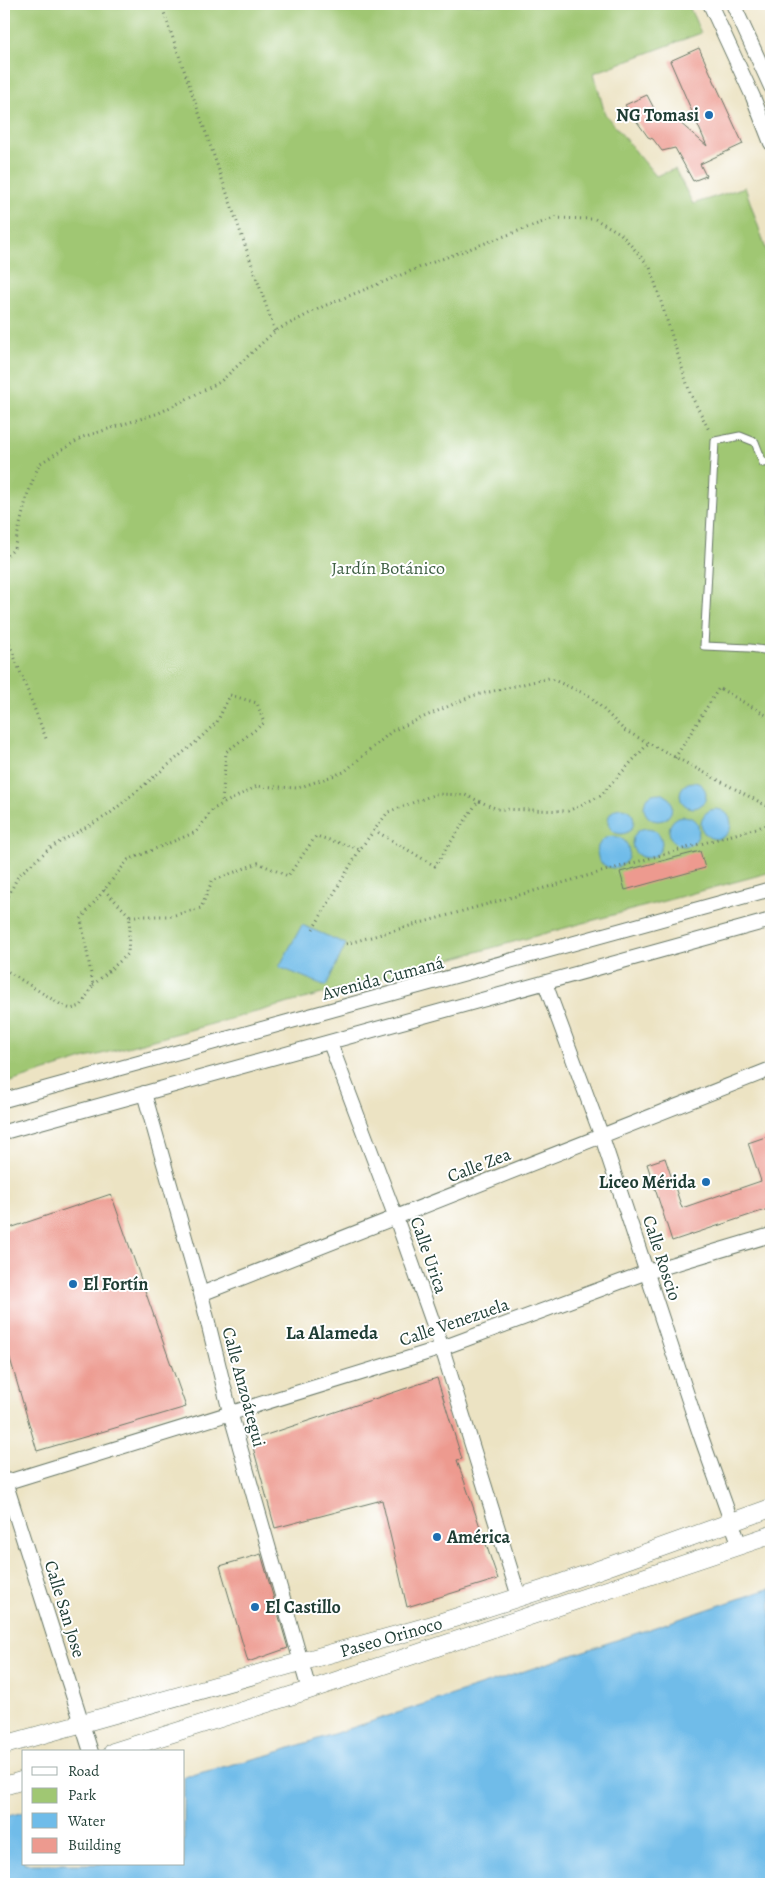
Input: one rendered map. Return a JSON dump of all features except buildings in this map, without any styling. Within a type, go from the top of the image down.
[{"type":"street","points":[[710,4],[753,97],[771,143]]},
{"type":"street","points":[[733,4],[765,59],[771,87]]},
{"type":"street","name":"Avenida Cumaná","points":[[4,1100],[771,889]]},
{"type":"street","points":[[4,1132],[546,984],[771,920]]},
{"type":"street","name":"Calle Roscio","points":[[546,984],[602,1137],[740,1546]]},
{"type":"street","name":"Calle Urica","points":[[330,1043],[396,1218],[442,1348],[519,1598]]},
{"type":"street","name":"Calle Zea","points":[[201,1294],[771,1069]]},
{"type":"street","name":"Calle Anzoátegui","points":[[144,1093],[201,1294],[230,1412],[309,1690]]},
{"type":"street","name":"Calle Venezuela","points":[[4,1481],[442,1348],[647,1272],[771,1235]]},
{"type":"street","name":"Calle San Jose","points":[[4,1481],[90,1750]]},
{"type":"street","name":"Paseo Orinoco","points":[[4,1745],[300,1663],[519,1598],[771,1508]]},
{"type":"street","name":"Paseo Orinoco","points":[[119,1750],[309,1690],[771,1535]]},
{"type":"street","points":[[4,1786],[22,1781]]},
{"type":"lane","points":[[771,462],[763,463],[755,442],[740,436],[715,441],[704,646],[750,648],[771,652]]},
{"type":"path","points":[[161,4],[275,331]]},
{"type":"path","points":[[4,559],[14,549],[27,496],[39,464],[83,437],[159,413],[220,382],[275,331],[324,306],[554,218],[596,219],[620,234],[650,267],[690,393],[715,441]]},
{"type":"path","points":[[4,630],[47,741]]},
{"type":"path","points":[[93,985],[81,919],[128,860],[196,832],[213,809],[257,786],[298,788],[344,772],[392,732],[472,696],[548,678],[590,696],[624,730],[648,744],[771,808]]},
{"type":"path","points":[[675,758],[719,688],[771,718]]},
{"type":"path","points":[[4,906],[18,876],[51,848],[108,815],[182,754],[217,722],[230,695],[257,703],[264,723],[226,752],[222,804]]},
{"type":"path","points":[[313,930],[360,849],[388,812],[436,794],[465,795],[496,809],[568,811],[600,796],[648,744]]},
{"type":"path","points":[[374,830],[434,866],[478,801]]},
{"type":"path","points":[[346,944],[771,824]]},
{"type":"path","points":[[104,890],[130,916],[171,916],[200,908],[212,881],[258,863],[288,876],[316,836],[360,849]]},
{"type":"path","points":[[4,969],[71,1009],[81,1006],[93,985],[128,954],[130,916]]},
{"type":"green space","name":"Jardín Botánico","points":[[4,4],[688,4],[701,33],[594,73],[605,114],[656,176],[675,169],[693,204],[745,187],[771,264],[771,872],[83,1059],[4,1084]]},
{"type":"water","points":[[693,782],[702,786],[706,795],[702,804],[693,808],[684,804],[680,795],[684,786]]},
{"type":"water","points":[[658,793],[668,797],[672,807],[668,817],[658,821],[648,817],[644,807],[648,797]]},
{"type":"water","points":[[621,808],[630,812],[634,821],[630,830],[621,834],[612,830],[608,821],[612,812]]},
{"type":"water","points":[[716,809],[727,813],[731,824],[727,835],[716,839],[705,835],[701,824],[705,813]]},
{"type":"water","points":[[684,816],[695,820],[699,831],[695,842],[684,846],[673,842],[669,831],[673,820]]},
{"type":"water","points":[[647,828],[658,832],[662,843],[658,854],[647,858],[636,854],[632,843],[636,832]]},
{"type":"water","points":[[613,836],[624,841],[629,852],[624,863],[613,868],[602,863],[597,852],[602,841]]},
{"type":"water","points":[[302,925],[346,944],[326,986],[279,967]]},
{"type":"water","points":[[771,1588],[771,1884],[4,1884],[4,1817],[22,1812],[22,1866],[185,1866],[185,1777],[269,1755]]},
{"type":"place","name":"NG Tomasi","points":[[709,115]]},
{"type":"place","name":"Liceo Mérida","points":[[706,1182]]},
{"type":"place","name":"El Fortín","points":[[73,1284]]},
{"type":"place","name":"América","points":[[437,1537]]},
{"type":"place","name":"El Castillo","points":[[255,1607]]},
{"type":"district","name":"La Alameda","points":[[332,1332]]}]
